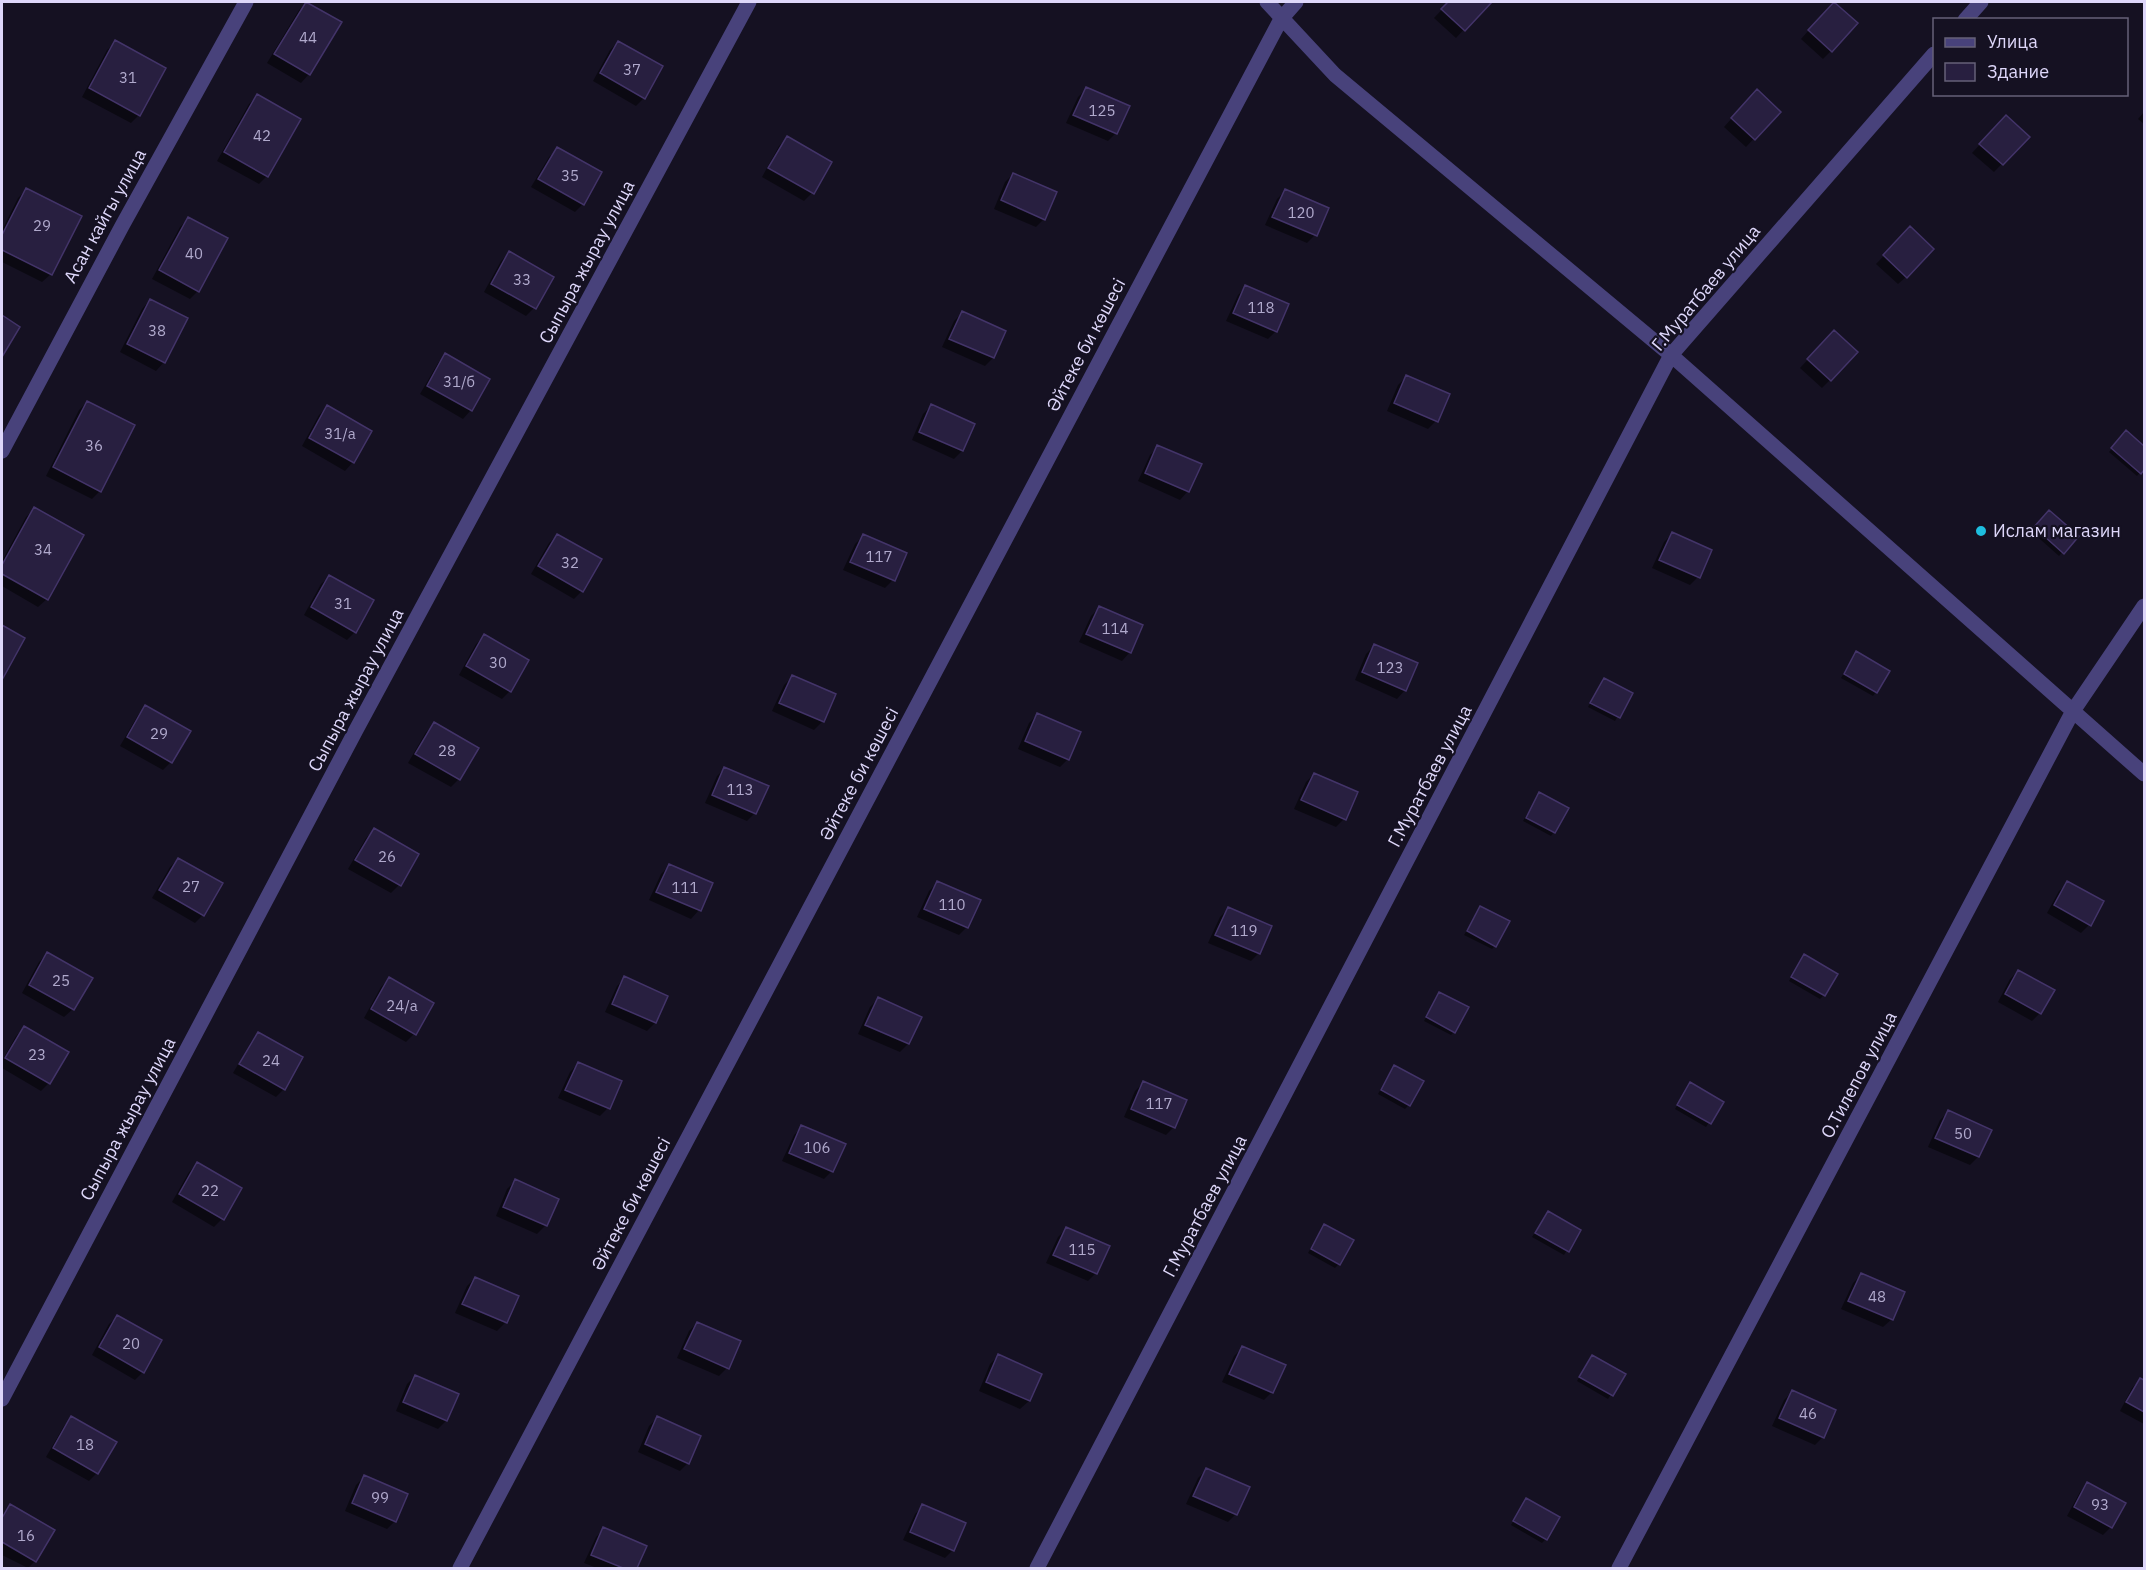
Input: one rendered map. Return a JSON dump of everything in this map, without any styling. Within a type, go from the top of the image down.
[{"type":"street","name":"Асан кайгы улица","points":[[2,452],[122,226],[246,2]]},
{"type":"street","name":"Сыпыра жырау улица","points":[[2,1399],[356,730],[749,2]]},
{"type":"street","points":[[1267,2],[1335,75],[1671,355],[2145,774]]},
{"type":"street","name":"Әйтеке би көшесі","points":[[460,1569],[1281,19],[1296,2]]},
{"type":"street","points":[[1967,18],[1981,2]]},
{"type":"street","name":"Г.Муратбаев улица","points":[[1037,1569],[1671,355],[1933,56]]},
{"type":"street","name":"О.Тилепов улица","points":[[1619,1569],[2073,711],[2145,606]]},
{"type":"building","points":[[306,2],[342,22],[310,75],[274,54]]},
{"type":"building","points":[[1448,2],[1492,2],[1465,31],[1441,9]]},
{"type":"building","points":[[1834,2],[1858,23],[1832,52],[1808,30]]},
{"type":"building","points":[[115,40],[166,68],[140,116],[89,88]]},
{"type":"building","points":[[618,41],[663,66],[645,99],[600,73]]},
{"type":"building","points":[[1086,87],[1130,106],[1117,134],[1073,115]]},
{"type":"building","points":[[1757,89],[1781,112],[1755,140],[1731,118]]},
{"type":"building","points":[[257,94],[301,119],[268,177],[224,152]]},
{"type":"building","points":[[2006,115],[2030,137],[2003,165],[1979,144]]},
{"type":"building","points":[[787,136],[832,162],[814,194],[768,168]]},
{"type":"building","points":[[557,147],[602,172],[584,205],[538,179]]},
{"type":"building","points":[[1013,173],[1057,192],[1045,220],[1001,200]]},
{"type":"building","points":[[26,188],[82,216],[52,275],[2,250],[2,235]]},
{"type":"building","points":[[1285,189],[1329,208],[1317,236],[1272,217]]},
{"type":"building","points":[[188,217],[228,238],[199,292],[159,270]]},
{"type":"building","points":[[1910,226],[1934,249],[1907,278],[1883,255]]},
{"type":"building","points":[[509,251],[554,277],[536,309],[491,284]]},
{"type":"building","points":[[1245,285],[1289,304],[1277,332],[1233,313]]},
{"type":"building","points":[[150,299],[188,318],[165,363],[127,344]]},
{"type":"building","points":[[962,311],[1006,331],[994,358],[949,339]]},
{"type":"building","points":[[2,315],[20,327],[2,357]]},
{"type":"building","points":[[1834,330],[1858,352],[1831,381],[1807,359]]},
{"type":"building","points":[[445,353],[490,379],[472,411],[427,386]]},
{"type":"building","points":[[1406,375],[1450,394],[1438,422],[1394,403]]},
{"type":"building","points":[[87,401],[135,425],[101,492],[53,467]]},
{"type":"building","points":[[931,404],[975,424],[963,451],[919,432]]},
{"type":"building","points":[[327,405],[372,431],[354,463],[309,438]]},
{"type":"building","points":[[2126,430],[2144,446],[2144,470],[2141,474],[2111,448]]},
{"type":"building","points":[[1157,445],[1202,464],[1189,492],[1145,473]]},
{"type":"building","points":[[34,507],[84,535],[48,600],[2,574],[2,565]]},
{"type":"building","points":[[2049,510],[2079,536],[2064,554],[2034,527]]},
{"type":"building","points":[[1672,532],[1712,550],[1700,578],[1659,560]]},
{"type":"building","points":[[557,534],[602,559],[583,592],[538,566]]},
{"type":"building","points":[[863,534],[907,553],[895,581],[850,562]]},
{"type":"building","points":[[329,575],[374,600],[356,633],[311,607]]},
{"type":"building","points":[[1099,606],[1143,625],[1131,653],[1086,634]]},
{"type":"building","points":[[2,625],[25,638],[2,680]]},
{"type":"building","points":[[484,634],[529,660],[511,692],[466,666]]},
{"type":"building","points":[[1374,644],[1418,663],[1406,691],[1362,672]]},
{"type":"building","points":[[1856,651],[1890,671],[1877,693],[1844,674]]},
{"type":"building","points":[[792,675],[836,694],[824,722],[779,703]]},
{"type":"building","points":[[1604,678],[1633,693],[1620,718],[1590,703]]},
{"type":"building","points":[[145,705],[191,731],[172,763],[127,737]]},
{"type":"building","points":[[1037,713],[1081,732],[1069,760],[1025,741]]},
{"type":"building","points":[[434,722],[479,748],[460,780],[415,754]]},
{"type":"building","points":[[724,767],[769,786],[756,814],[712,795]]},
{"type":"building","points":[[1314,773],[1358,792],[1346,820],[1301,800]]},
{"type":"building","points":[[1539,792],[1569,808],[1555,833],[1526,818]]},
{"type":"building","points":[[374,828],[419,854],[401,886],[355,860]]},
{"type":"building","points":[[178,858],[223,883],[204,916],[159,890]]},
{"type":"building","points":[[669,864],[713,883],[701,911],[656,892]]},
{"type":"building","points":[[937,881],[981,900],[968,928],[924,909]]},
{"type":"building","points":[[2067,881],[2104,901],[2091,926],[2054,905]]},
{"type":"building","points":[[1480,906],[1510,921],[1496,947],[1467,931]]},
{"type":"building","points":[[1228,907],[1272,926],[1260,954],[1215,935]]},
{"type":"building","points":[[47,952],[93,978],[74,1010],[29,985]]},
{"type":"building","points":[[1804,954],[1838,974],[1825,996],[1791,977]]},
{"type":"building","points":[[2018,970],[2055,990],[2041,1014],[2005,994]]},
{"type":"building","points":[[624,976],[668,996],[656,1023],[612,1004]]},
{"type":"building","points":[[389,977],[434,1003],[416,1035],[371,1009]]},
{"type":"building","points":[[1439,992],[1469,1007],[1455,1033],[1426,1017]]},
{"type":"building","points":[[878,997],[922,1017],[909,1044],[865,1025]]},
{"type":"building","points":[[24,1026],[69,1052],[50,1084],[5,1058]]},
{"type":"building","points":[[258,1032],[303,1057],[285,1090],[239,1064]]},
{"type":"building","points":[[578,1062],[622,1081],[610,1109],[565,1090]]},
{"type":"building","points":[[1394,1065],[1424,1081],[1410,1106],[1381,1090]]},
{"type":"building","points":[[1143,1081],[1187,1100],[1175,1128],[1131,1109]]},
{"type":"building","points":[[1690,1082],[1724,1102],[1711,1124],[1677,1105]]},
{"type":"building","points":[[1948,1110],[1992,1130],[1979,1157],[1935,1138]]},
{"type":"building","points":[[801,1125],[846,1144],[833,1172],[789,1153]]},
{"type":"building","points":[[197,1162],[242,1188],[224,1220],[179,1194]]},
{"type":"building","points":[[515,1179],[559,1199],[547,1226],[503,1207]]},
{"type":"building","points":[[1548,1211],[1581,1230],[1569,1252],[1535,1233]]},
{"type":"building","points":[[1324,1224],[1354,1240],[1340,1265],[1311,1249]]},
{"type":"building","points":[[1066,1227],[1110,1246],[1097,1274],[1053,1255]]},
{"type":"building","points":[[1861,1273],[1905,1292],[1893,1320],[1848,1301]]},
{"type":"building","points":[[475,1277],[519,1296],[507,1323],[462,1304]]},
{"type":"building","points":[[117,1315],[162,1340],[144,1373],[99,1347]]},
{"type":"building","points":[[697,1322],[741,1341],[729,1369],[684,1349]]},
{"type":"building","points":[[1242,1346],[1286,1365],[1273,1393],[1229,1374]]},
{"type":"building","points":[[998,1354],[1042,1374],[1030,1401],[986,1382]]},
{"type":"building","points":[[1592,1355],[1626,1374],[1613,1396],[1579,1377]]},
{"type":"building","points":[[415,1375],[459,1394],[447,1421],[403,1402]]},
{"type":"building","points":[[2140,1378],[2144,1380],[2144,1412],[2126,1402]]},
{"type":"building","points":[[1792,1390],[1836,1410],[1824,1438],[1779,1418]]},
{"type":"building","points":[[71,1416],[117,1442],[98,1474],[53,1448]]},
{"type":"building","points":[[657,1416],[701,1436],[689,1464],[645,1444]]},
{"type":"building","points":[[1206,1468],[1250,1487],[1237,1515],[1193,1496]]},
{"type":"building","points":[[364,1475],[408,1494],[396,1522],[352,1503]]},
{"type":"building","points":[[2087,1482],[2126,1503],[2112,1528],[2074,1507]]},
{"type":"building","points":[[1526,1498],[1560,1517],[1547,1540],[1513,1521]]},
{"type":"building","points":[[10,1504],[55,1530],[36,1562],[2,1542],[2,1518]]},
{"type":"building","points":[[922,1504],[966,1523],[954,1551],[910,1532]]},
{"type":"building","points":[[603,1527],[647,1546],[637,1568],[623,1568],[591,1555]]},
{"type":"place","name":"Ислам магазин","points":[[1981,531]]}]
